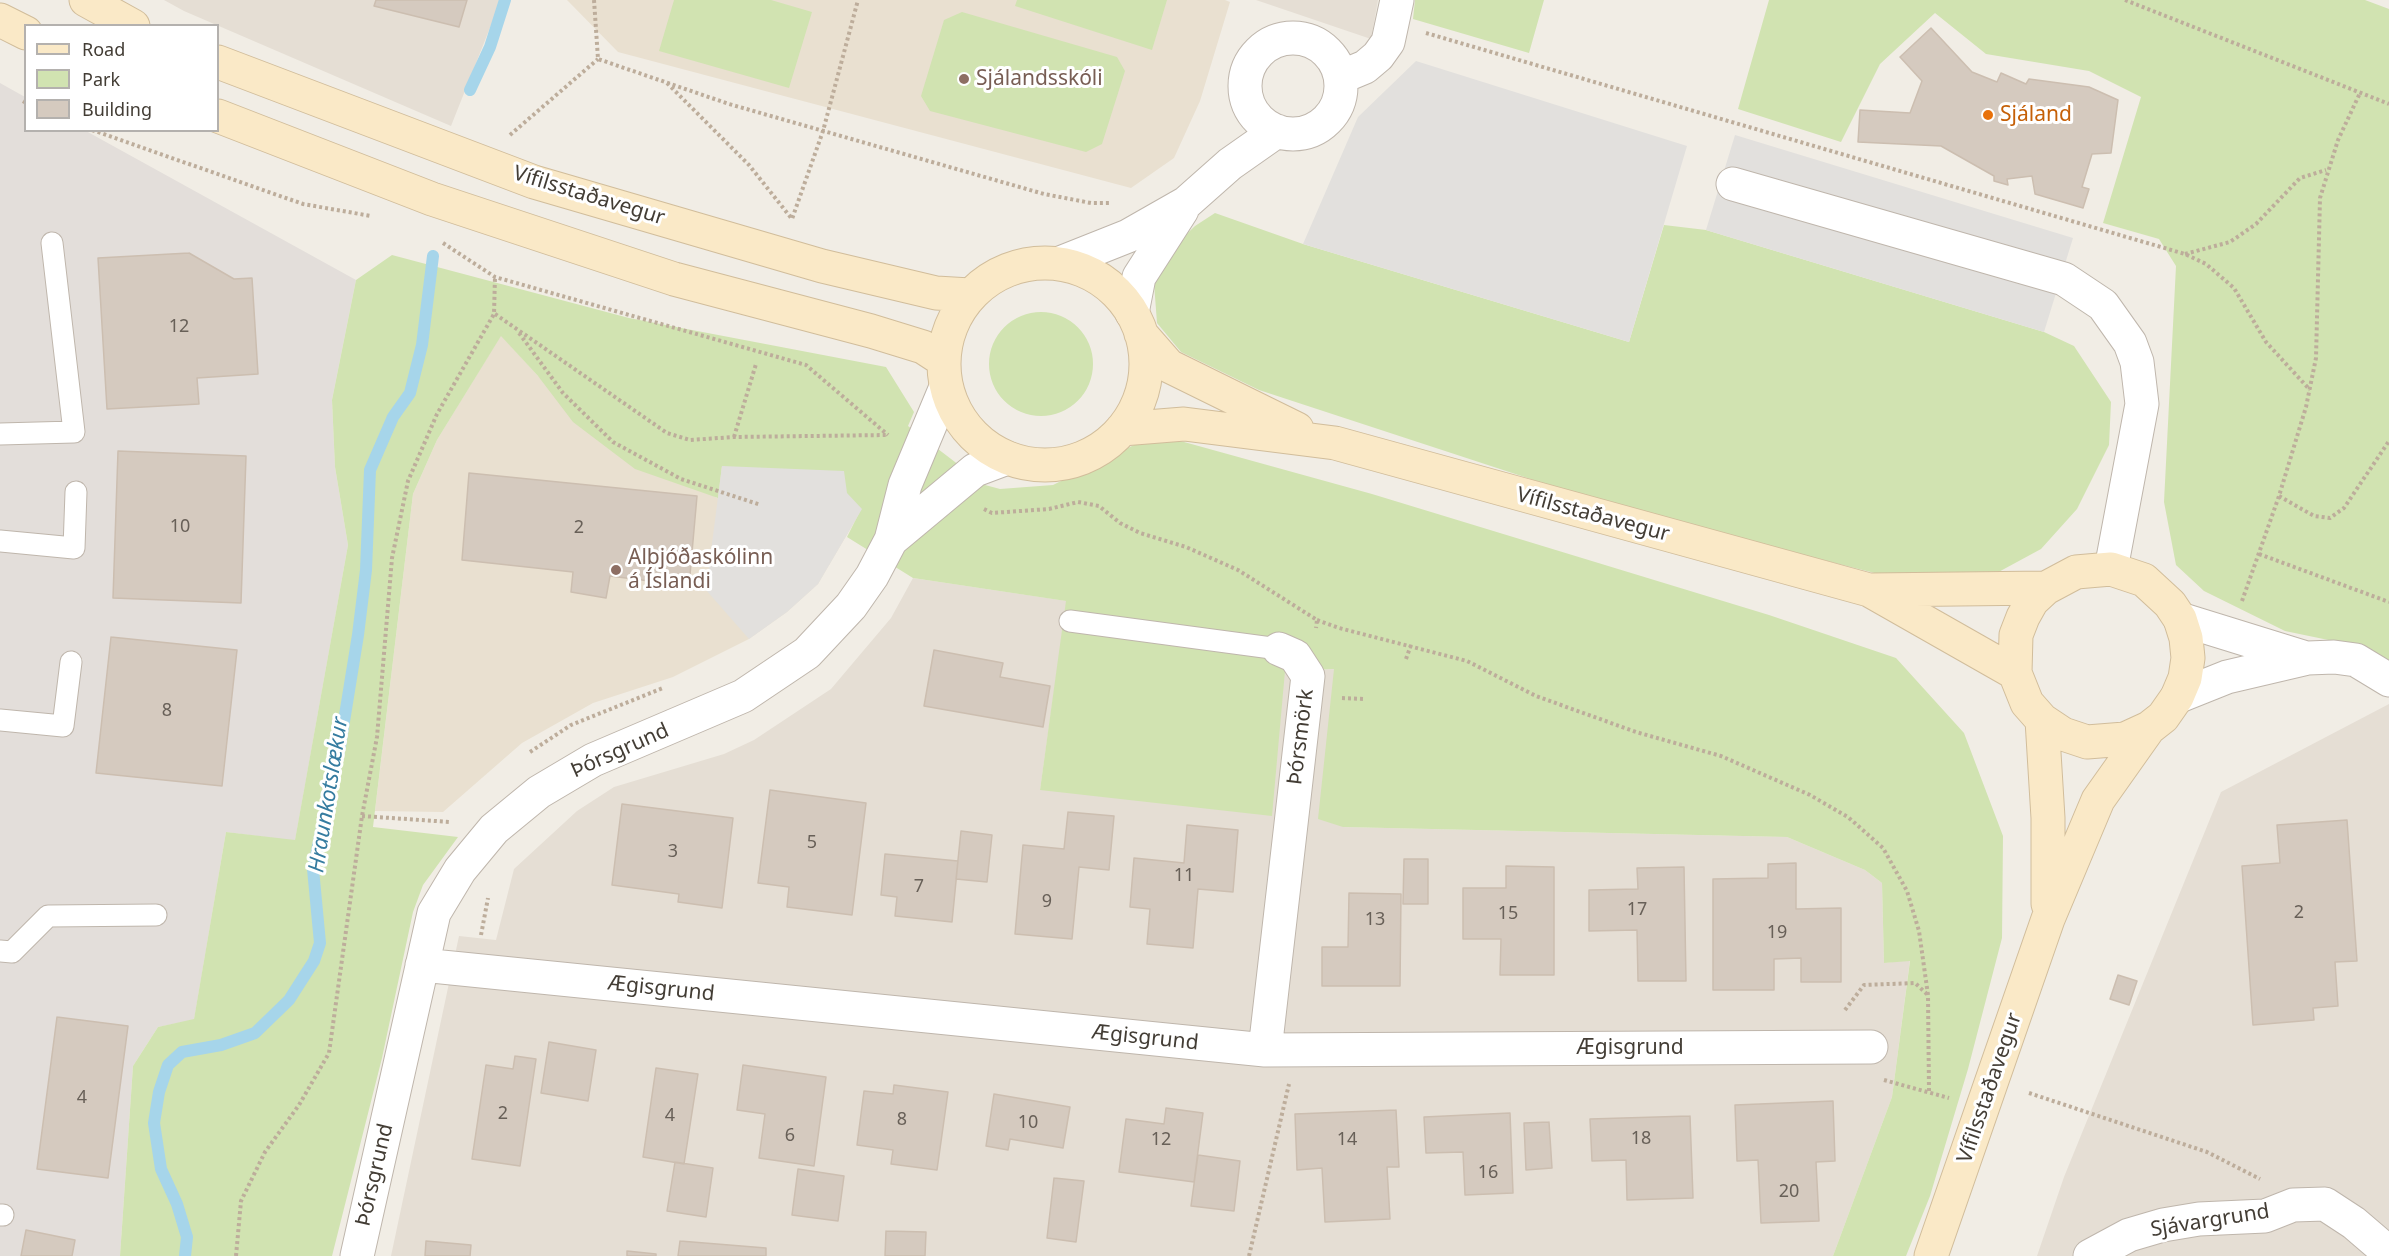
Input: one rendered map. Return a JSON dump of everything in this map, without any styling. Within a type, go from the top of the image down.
[{"type":"street","points":[[86,0],[129,24]]},
{"type":"street","points":[[115,0],[137,24]]},
{"type":"street","points":[[1341,77],[1365,67],[1378,56],[1388,42],[1395,12]]},
{"type":"street","points":[[0,20],[24,32]]},
{"type":"street","points":[[1293,38],[1309,40],[1324,49],[1335,62],[1341,77],[1341,94],[1335,110],[1325,122],[1310,131],[1294,134],[1277,131],[1263,123],[1252,111],[1246,95],[1246,78],[1251,62],[1262,50],[1276,41],[1293,38]]},
{"type":"street","name":"Vífilsstaðavegur","points":[[219,62],[534,182],[833,269],[936,293],[970,295]]},
{"type":"street","points":[[219,116],[432,199],[674,279],[923,347],[945,374],[956,412],[969,431],[987,447],[1007,458],[1048,465],[1069,462],[1089,455],[1122,429],[1133,412],[1143,384],[1146,354],[1137,324],[1139,278],[1156,247],[1186,203]]},
{"type":"street","points":[[1060,263],[1128,236],[1186,203],[1230,164],[1277,131]]},
{"type":"street","points":[[1733,184],[2064,279],[2103,305],[2130,343],[2142,384],[2139,425],[2111,569]]},
{"type":"street","name":"Vífilsstaðavegur","points":[[945,374],[951,325],[970,295],[988,279],[1011,268],[1035,263],[1060,263],[1082,269],[1102,280],[1119,295],[1137,324],[1169,366],[1318,439]]},
{"type":"street","name":"Þórsgrund","points":[[357,1256],[434,913],[460,870],[494,829],[539,792],[593,759],[687,722],[743,696],[807,652],[851,606],[872,576],[891,540],[905,484],[945,374]]},
{"type":"street","name":"Vífilsstaðavegur","points":[[1122,429],[1184,424],[1318,439],[1869,590],[2015,672]]},
{"type":"street","name":"Þórsgrund","points":[[891,540],[975,470],[1007,458]]},
{"type":"street","name":"Vífilsstaðavegur","points":[[1931,1256],[2048,919],[2098,800],[2149,729],[2163,717],[2177,697],[2185,678],[2188,658],[2186,638],[2180,619],[2158,591],[2144,580],[2111,569],[2076,572],[2046,588],[2032,602],[2016,635],[2015,672],[2027,703],[2042,720],[2069,736],[2100,743],[2126,739],[2149,729]]},
{"type":"street","name":"Vífilsstaðavegur","points":[[1869,590],[2046,588]]},
{"type":"street","points":[[2180,619],[2308,658]]},
{"type":"street","name":"Þórsmörk","points":[[1265,1050],[1308,676],[1295,656],[1279,649]]},
{"type":"street","points":[[2177,697],[2227,677],[2308,658],[2334,657],[2356,660],[2389,680]]},
{"type":"street","name":"Vífilsstaðavegur","points":[[2042,720],[2048,818],[2048,919]]},
{"type":"street","name":"Ægisgrund","points":[[422,965],[1265,1050],[1861,1047]]},
{"type":"street","name":"Sjávargrund","points":[[2090,1256],[2129,1235],[2163,1225],[2199,1220],[2265,1216],[2293,1205],[2325,1204],[2386,1245]]},
{"type":"lane","points":[[0,434],[74,432],[52,243]]},
{"type":"lane","points":[[0,541],[74,548],[76,492]]},
{"type":"lane","name":"Þórsmörk","points":[[1070,621],[1279,649]]},
{"type":"lane","points":[[0,720],[63,726],[71,662]]},
{"type":"lane","points":[[0,951],[12,952],[48,916],[156,915]]},
{"type":"path","points":[[594,0],[598,59]]},
{"type":"path","points":[[667,82],[749,165],[792,219],[823,131],[858,0]]},
{"type":"path","points":[[2125,0],[2389,104]]},
{"type":"path","points":[[1395,12],[2185,254],[2206,264],[2234,288],[2266,342],[2310,390]]},
{"type":"path","points":[[598,59],[823,131],[1044,194],[1091,203],[1114,203]]},
{"type":"path","points":[[509,136],[598,59]]},
{"type":"path","points":[[2241,603],[2279,496],[2310,390],[2316,358],[2320,198],[2326,170],[2360,93]]},
{"type":"path","points":[[98,132],[303,204],[378,217]]},
{"type":"path","points":[[2185,254],[2208,250],[2237,238],[2256,224],[2300,178],[2326,170]]},
{"type":"path","points":[[437,240],[495,277],[806,365],[916,459]]},
{"type":"path","points":[[236,1256],[241,1201],[265,1152],[300,1105],[329,1053],[362,816],[377,737],[392,558],[408,481],[437,414],[494,314],[495,277]]},
{"type":"path","points":[[494,314],[667,433],[690,440],[734,437],[888,435]]},
{"type":"path","points":[[517,330],[563,393],[613,442],[681,479],[760,505]]},
{"type":"path","points":[[734,437],[756,364]]},
{"type":"path","points":[[2279,496],[2314,516],[2330,518],[2344,508],[2389,441]]},
{"type":"path","points":[[952,488],[992,513],[1048,509],[1078,502],[1099,506],[1120,523],[1140,533],[1186,547],[1238,570],[1317,620],[1339,628],[1467,661],[1536,696],[1614,724],[1721,756],[1810,795],[1848,817],[1883,848],[1907,891],[1919,931],[1928,996],[1929,1091]]},
{"type":"path","points":[[2259,554],[2389,602]]},
{"type":"path","points":[[1308,676],[1317,620]]},
{"type":"path","points":[[1406,659],[1411,645]]},
{"type":"path","points":[[1818,1047],[1864,984],[1915,983],[1928,996]]},
{"type":"path","points":[[1861,1047],[1864,1075],[1958,1099]]},
{"type":"path","points":[[1249,1256],[1297,1050]]},
{"type":"path","points":[[2029,1093],[2207,1152],[2244,1169],[2293,1205]]},
{"type":"shaded area","points":[[164,0],[501,0],[451,126],[219,26],[219,24],[184,11]]},
{"type":"shaded area","name":"Sjálandsskóli","points":[[567,0],[1225,0],[1230,2],[1200,101],[1174,158],[1131,188],[618,52]]},
{"type":"shaded area","points":[[1256,0],[1378,0],[1371,39]]},
{"type":"shaded area","points":[[1416,61],[1687,146],[1629,342],[1303,244],[1358,117]]},
{"type":"shaded area","points":[[0,83],[24,96],[24,132],[88,132],[356,280],[332,400],[335,467],[348,545],[295,841],[226,832],[194,1020],[158,1027],[133,1066],[120,1256],[0,1256]]},
{"type":"shaded area","points":[[1735,135],[2073,238],[2044,332],[1706,230]]},
{"type":"shaded area","name":"Alþjóðaskólinn á Íslandi","points":[[501,335],[538,376],[717,498],[722,466],[862,509],[818,584],[787,612],[749,639],[673,677],[593,703],[522,743],[443,812],[375,811],[413,494],[437,440]]},
{"type":"shaded area","points":[[722,466],[844,471],[847,493],[862,509],[818,584],[787,612],[749,639],[706,590]]},
{"type":"shaded area","points":[[913,578],[1067,601],[1040,790],[1285,671],[1335,669],[1343,827],[1787,837],[1865,870],[1882,883],[1884,963],[1910,960],[1892,1097],[1833,1256],[391,1256],[459,936],[496,940],[514,869],[577,811],[614,787],[724,754],[754,740],[831,689],[891,618]]},
{"type":"shaded area","points":[[2389,704],[2389,1256],[2037,1256],[2064,1177],[2221,792]]},
{"type":"green space","points":[[674,0],[771,0],[812,12],[789,88],[659,51]]},
{"type":"green space","points":[[1017,0],[1167,0],[1152,50],[1015,6]]},
{"type":"green space","points":[[1415,0],[1544,0],[1529,53],[1413,19]]},
{"type":"green space","points":[[1769,0],[2365,0],[2389,9],[2389,660],[2367,648],[2285,631],[2204,591],[2176,565],[2164,502],[2176,266],[2159,239],[2103,223],[2141,97],[2089,71],[1986,54],[1935,13],[1880,64],[1841,142],[1738,109]]},
{"type":"green space","points":[[962,12],[1117,57],[1125,71],[1102,144],[1086,152],[930,111],[921,96],[944,20]]},
{"type":"green space","points":[[1215,213],[1303,244],[1629,342],[1664,225],[1706,230],[2044,332],[2074,346],[2111,402],[2109,445],[2077,509],[2041,549],[1993,575],[1906,581],[1619,508],[1259,390],[1181,352],[1157,323],[1154,283],[1171,249],[1195,226]]},
{"type":"green space","points":[[392,255],[629,318],[886,367],[914,412],[908,426],[985,485],[1000,489],[1053,485],[1136,444],[1166,437],[1372,494],[1769,615],[1896,658],[1964,733],[2003,836],[2002,938],[1968,1069],[1930,1196],[1906,1256],[1833,1256],[1892,1097],[1910,961],[1884,963],[1882,883],[1865,870],[1787,837],[1343,827],[1318,819],[1334,669],[1285,671],[1272,816],[1040,790],[1066,601],[913,578],[847,537],[861,509],[722,466],[718,498],[635,469],[573,422],[538,376],[501,336],[437,440],[413,494],[373,827],[458,837],[423,885],[413,912],[382,1058],[332,1256],[120,1256],[133,1066],[158,1027],[194,1019],[226,832],[295,840],[348,545],[335,467],[332,400],[356,280]]},
{"type":"green space","points":[[1041,312],[1061,316],[1078,327],[1089,344],[1093,364],[1089,384],[1078,401],[1061,412],[1041,416],[1021,412],[1004,401],[993,384],[989,364],[993,344],[1004,327],[1021,316]]},
{"type":"building","points":[[376,0],[467,0],[459,27],[374,6]]},
{"type":"building","points":[[1931,28],[1972,72],[1997,82],[2001,73],[2026,84],[2029,79],[2089,87],[2118,100],[2111,153],[2092,154],[2082,187],[2089,189],[2083,208],[2035,194],[2032,176],[2007,179],[2008,185],[1994,181],[1994,176],[1941,146],[1858,142],[1860,110],[1910,113],[1922,81],[1900,57]]},
{"type":"building","points":[[189,253],[234,279],[252,278],[258,374],[197,378],[199,404],[107,409],[98,258]]},
{"type":"building","points":[[118,451],[246,456],[241,603],[113,598]]},
{"type":"building","points":[[469,473],[697,496],[689,586],[610,576],[606,598],[571,592],[573,572],[462,560]]},
{"type":"building","points":[[111,637],[237,650],[222,786],[96,773]]},
{"type":"building","points":[[934,650],[1003,663],[1000,677],[1050,686],[1043,727],[924,706]]},
{"type":"building","points":[[770,790],[866,803],[852,915],[787,907],[789,887],[758,883]]},
{"type":"building","points":[[622,804],[733,818],[722,908],[678,902],[679,894],[612,885]]},
{"type":"building","points":[[1068,812],[1114,816],[1109,870],[1079,867],[1072,939],[1015,934],[1023,845],[1064,849]]},
{"type":"building","points":[[2347,820],[2357,961],[2335,962],[2338,1006],[2313,1008],[2314,1020],[2253,1025],[2242,866],[2280,863],[2277,825]]},
{"type":"building","points":[[1187,825],[1238,830],[1233,892],[1198,889],[1193,948],[1147,944],[1150,909],[1130,907],[1134,858],[1184,863]]},
{"type":"building","points":[[961,831],[992,835],[987,882],[956,879]]},
{"type":"building","points":[[885,854],[958,861],[952,922],[895,916],[897,897],[881,895]]},
{"type":"building","points":[[1404,859],[1428,859],[1428,904],[1403,904]]},
{"type":"building","points":[[1796,863],[1796,909],[1841,908],[1841,982],[1801,982],[1801,958],[1774,959],[1774,990],[1713,990],[1713,879],[1768,878],[1768,864]]},
{"type":"building","points":[[1506,866],[1554,867],[1554,975],[1500,975],[1501,939],[1463,939],[1463,888],[1506,888]]},
{"type":"building","points":[[1684,867],[1686,981],[1638,981],[1637,930],[1589,931],[1589,890],[1638,889],[1637,868]]},
{"type":"building","points":[[1349,893],[1401,894],[1400,986],[1322,986],[1322,947],[1348,947]]},
{"type":"building","points":[[2118,975],[2137,981],[2129,1005],[2110,999]]},
{"type":"building","points":[[57,1017],[128,1026],[108,1178],[37,1169]]},
{"type":"building","points":[[549,1042],[596,1050],[588,1101],[541,1093]]},
{"type":"building","points":[[515,1056],[536,1059],[520,1166],[472,1159],[486,1065],[513,1069]]},
{"type":"building","points":[[743,1065],[826,1077],[814,1166],[759,1158],[765,1114],[737,1110]]},
{"type":"building","points":[[656,1068],[698,1074],[684,1164],[643,1157]]},
{"type":"building","points":[[894,1085],[948,1092],[937,1170],[891,1164],[893,1150],[857,1145],[864,1091],[893,1094]]},
{"type":"building","points":[[994,1094],[1070,1107],[1063,1148],[1010,1139],[1008,1150],[986,1146]]},
{"type":"building","points":[[1833,1101],[1835,1161],[1816,1162],[1819,1221],[1761,1223],[1758,1160],[1737,1161],[1735,1105]]},
{"type":"building","points":[[1166,1108],[1203,1113],[1194,1182],[1119,1172],[1126,1119],[1164,1124]]},
{"type":"building","points":[[1396,1110],[1399,1167],[1387,1167],[1390,1219],[1325,1222],[1322,1168],[1297,1170],[1295,1114]]},
{"type":"building","points":[[1510,1113],[1513,1193],[1465,1195],[1463,1152],[1426,1153],[1424,1117]]},
{"type":"building","points":[[1690,1116],[1693,1198],[1627,1200],[1626,1160],[1592,1161],[1590,1119]]},
{"type":"building","points":[[1549,1122],[1552,1168],[1526,1170],[1524,1123]]},
{"type":"building","points":[[1198,1155],[1240,1161],[1234,1211],[1191,1206]]},
{"type":"building","points":[[675,1162],[713,1168],[706,1217],[667,1211]]},
{"type":"building","points":[[798,1169],[844,1176],[838,1221],[792,1215]]},
{"type":"building","points":[[1054,1178],[1084,1181],[1076,1242],[1047,1238]]},
{"type":"building","points":[[26,1230],[75,1240],[72,1256],[21,1256]]},
{"type":"building","points":[[886,1231],[926,1232],[925,1256],[885,1256]]},
{"type":"building","points":[[426,1241],[471,1245],[470,1256],[425,1256]]},
{"type":"building","points":[[680,1241],[766,1248],[766,1256],[678,1256]]},
{"type":"building","points":[[627,1251],[656,1254],[656,1256],[627,1256]]},
{"type":"waterway","name":"Hraunkotslækur","points":[[470,90],[490,47],[505,0]]},
{"type":"waterway","name":"Hraunkotslækur","points":[[185,1256],[187,1237],[177,1204],[161,1169],[154,1123],[159,1092],[168,1065],[182,1052],[221,1045],[255,1033],[289,1000],[314,961],[320,943],[313,869],[340,746],[358,635],[366,570],[370,470],[393,417],[410,393],[422,345],[433,256]]},
{"type":"place","name":"Sjálandsskóli","points":[[964,79]]},
{"type":"place","name":"Sjáland","points":[[1988,115]]},
{"type":"place","name":"Alþjóðaskólinn á Íslandi","points":[[616,570]]}]
